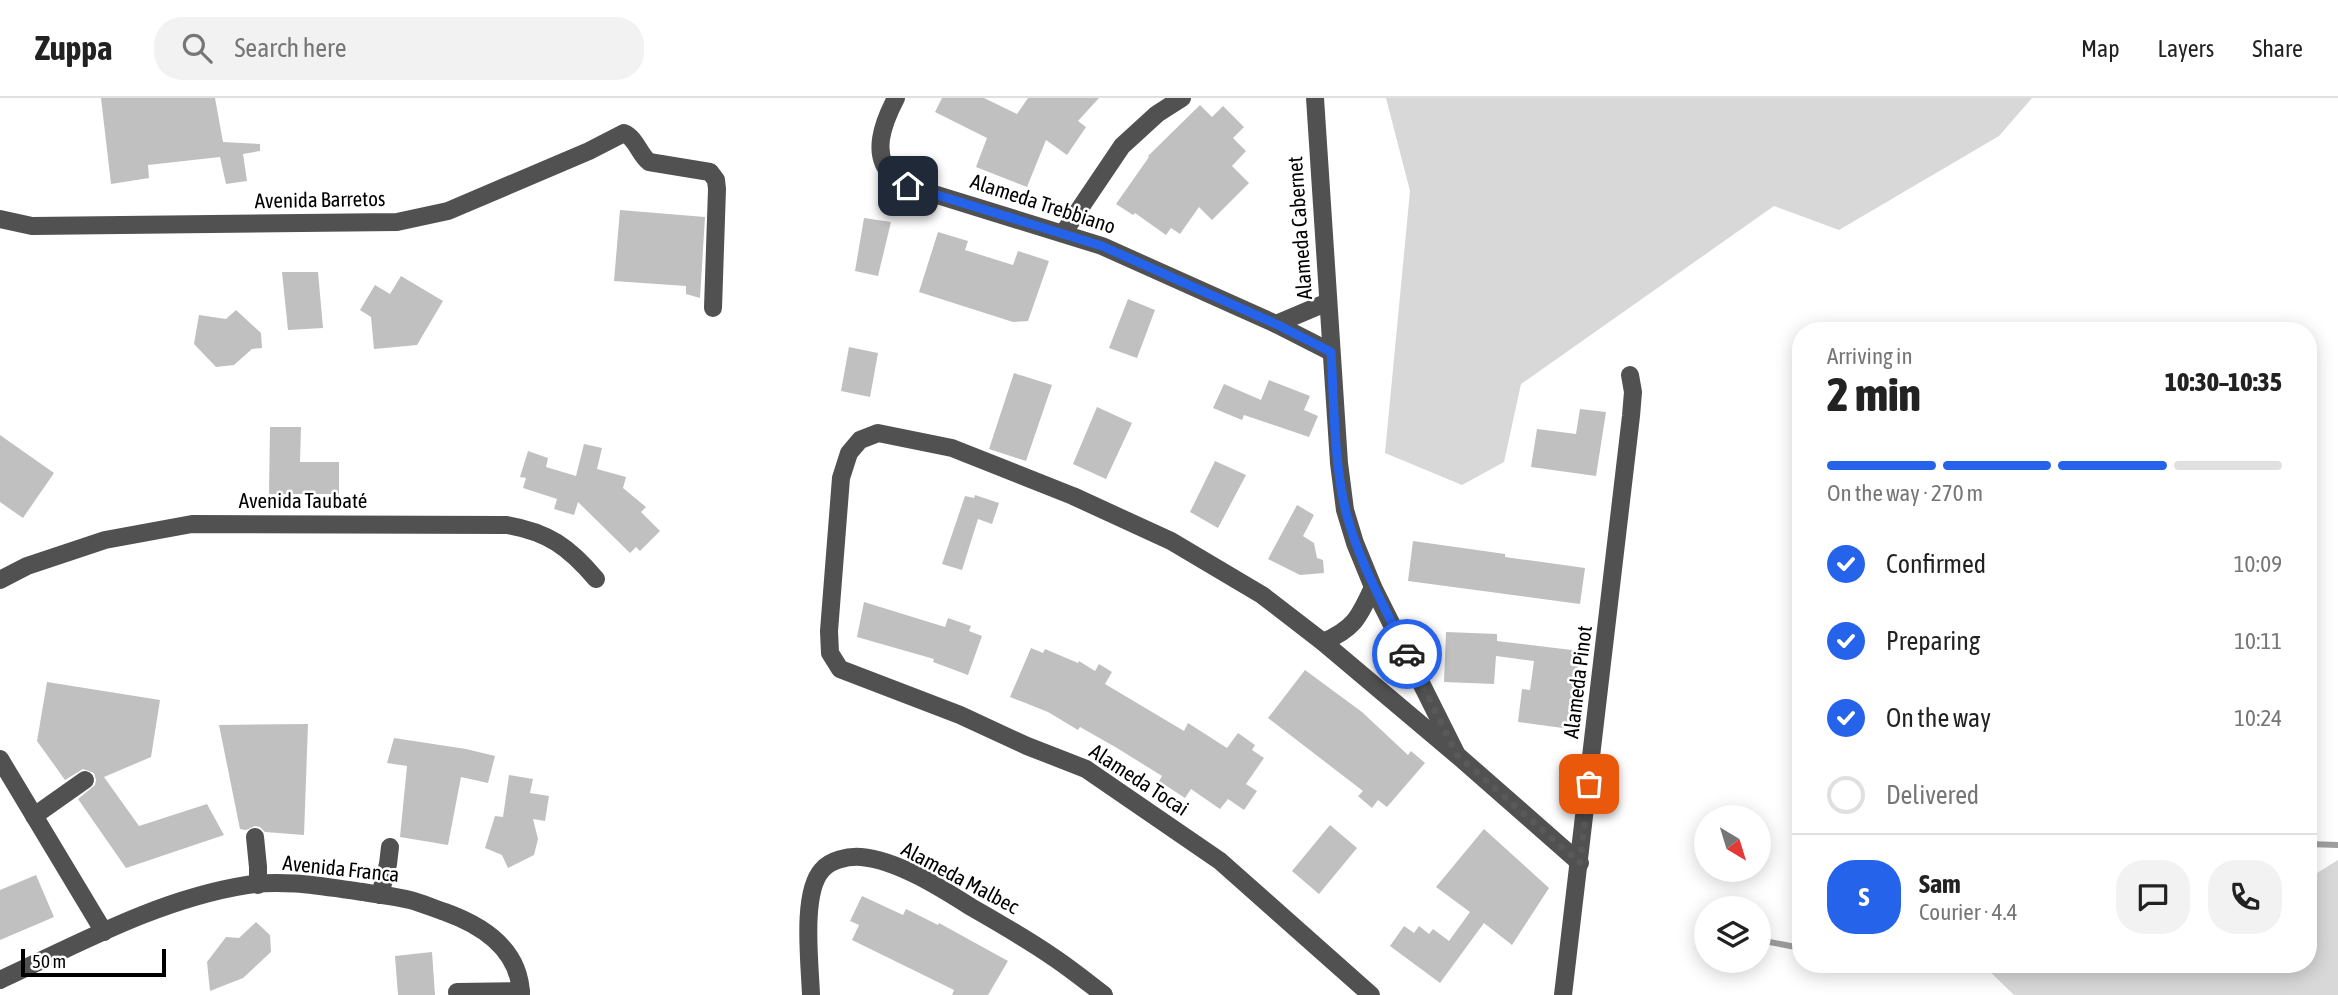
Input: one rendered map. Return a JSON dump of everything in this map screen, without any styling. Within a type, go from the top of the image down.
[{"type":"street","name":"Alameda Trebbiano","points":[[896,98],[884,121],[880,147],[884,163],[892,177],[908,186],[1064,232],[1102,246],[1276,324],[1331,352]]},
{"type":"street","points":[[1064,232],[1122,146],[1157,114],[1182,98]]},
{"type":"street","name":"Alameda Cabernet","points":[[1315,98],[1339,463],[1345,510],[1355,543],[1373,587],[1457,755],[1580,863]]},
{"type":"street","name":"Avenida Barretos","points":[[0,219],[32,226],[397,222],[448,211],[589,151],[624,133],[630,136],[641,156],[649,162],[710,172],[716,180],[718,189],[713,308]]},
{"type":"street","points":[[1276,324],[1328,302]]},
{"type":"street","name":"Alameda Pinot","points":[[1563,995],[1631,416],[1633,392],[1630,375]]},
{"type":"street","name":"Alameda Tocai","points":[[1371,995],[1220,862],[1086,769],[1027,746],[960,715],[840,669],[830,653],[830,631],[841,478],[849,453],[860,440],[878,433],[953,448],[1073,496],[1171,541],[1262,595],[1323,642],[1457,755]]},
{"type":"street","name":"Avenida Taubaté","points":[[0,580],[27,566],[105,540],[192,524],[507,525],[531,529],[555,540],[576,555],[596,579]]},
{"type":"street","points":[[1323,642],[1339,635],[1354,623],[1373,587]]},
{"type":"street","points":[[0,759],[104,932]]},
{"type":"street","points":[[34,816],[85,780]]},
{"type":"street","points":[[255,837],[258,885]]},
{"type":"street","points":[[380,895],[390,847]]},
{"type":"street","name":"Alameda Malbec","points":[[811,995],[808,914],[814,881],[822,869],[832,863],[843,858],[860,857],[882,862],[943,890],[1052,956],[1104,995]]},
{"type":"street","name":"Avenida Franca","points":[[0,980],[136,917],[184,900],[258,885],[295,884],[409,900],[462,918],[481,928],[505,948],[516,966],[521,981],[521,993]]},
{"type":"street","points":[[457,992],[521,993]]},
{"type":"shaded area","points":[[1386,98],[2032,98],[1999,136],[1839,230],[1774,206],[1521,384],[1504,462],[1462,485],[1385,453],[1410,191]]},
{"type":"shaded area","points":[[2338,860],[2338,995],[2014,995],[1991,973],[2317,973],[2317,873]]},
{"type":"building","points":[[101,98],[215,98],[223,142],[260,144],[260,151],[243,154],[247,181],[226,184],[220,157],[148,165],[149,178],[111,184]]},
{"type":"building","points":[[942,98],[984,98],[1017,114],[1028,98],[1099,98],[1078,121],[1086,127],[1067,155],[1046,140],[1027,187],[976,167],[987,138],[935,112]]},
{"type":"building","points":[[1200,105],[1212,117],[1223,106],[1244,127],[1233,138],[1246,151],[1232,166],[1249,183],[1212,220],[1199,207],[1180,234],[1171,228],[1166,235],[1135,213],[1133,215],[1116,204],[1148,156]]},
{"type":"building","points":[[620,210],[705,217],[700,298],[686,294],[686,286],[614,281]]},
{"type":"building","points":[[864,218],[891,222],[878,276],[855,271]]},
{"type":"building","points":[[938,232],[968,241],[965,250],[1013,265],[1018,251],[1049,261],[1028,321],[1013,322],[919,292]]},
{"type":"building","points":[[282,272],[318,272],[323,328],[288,330]]},
{"type":"building","points":[[401,276],[443,301],[417,345],[374,349],[371,317],[360,310],[375,285],[390,294]]},
{"type":"building","points":[[1128,299],[1155,310],[1137,358],[1109,348]]},
{"type":"building","points":[[236,310],[261,333],[262,348],[252,349],[234,365],[216,367],[194,344],[199,315],[226,319]]},
{"type":"building","points":[[849,347],[878,353],[870,397],[841,391]]},
{"type":"building","points":[[1014,373],[1052,385],[1026,461],[989,449]]},
{"type":"building","points":[[1269,380],[1310,396],[1304,410],[1318,416],[1309,437],[1244,415],[1242,420],[1213,408],[1224,384],[1261,400]]},
{"type":"building","points":[[1097,407],[1132,423],[1106,479],[1073,464]]},
{"type":"building","points":[[1580,409],[1606,412],[1596,476],[1531,467],[1537,429],[1576,434]]},
{"type":"building","points":[[270,427],[301,427],[300,462],[339,462],[339,494],[269,494]]},
{"type":"building","points":[[0,435],[54,473],[23,518],[0,502]]},
{"type":"building","points":[[584,444],[602,448],[597,469],[626,477],[623,488],[646,507],[641,512],[660,531],[640,551],[636,547],[630,553],[578,502],[574,515],[554,509],[557,499],[523,488],[526,478],[520,477],[528,451],[548,458],[546,467],[576,476]]},
{"type":"building","points":[[1215,461],[1246,475],[1218,528],[1190,512]]},
{"type":"building","points":[[975,495],[999,503],[992,524],[978,519],[962,570],[942,564],[965,496],[974,498]]},
{"type":"building","points":[[1297,505],[1314,515],[1303,536],[1314,543],[1317,558],[1323,560],[1324,573],[1300,575],[1268,559]]},
{"type":"building","points":[[1413,541],[1585,568],[1580,604],[1408,581]]},
{"type":"building","points":[[864,602],[945,627],[948,618],[971,626],[969,631],[982,636],[968,675],[933,662],[934,659],[857,637]]},
{"type":"building","points":[[1446,632],[1497,634],[1497,641],[1580,651],[1570,729],[1518,722],[1522,689],[1530,690],[1534,661],[1496,656],[1494,684],[1444,682]]},
{"type":"building","points":[[1031,648],[1043,653],[1045,649],[1078,663],[1079,661],[1095,671],[1099,664],[1112,672],[1105,684],[1184,731],[1188,723],[1227,748],[1238,733],[1255,745],[1252,750],[1264,758],[1246,784],[1257,791],[1244,810],[1228,799],[1220,809],[1191,789],[1185,798],[1159,781],[1162,776],[1117,748],[1080,727],[1078,730],[1048,712],[1010,697]]},
{"type":"building","points":[[1305,670],[1362,712],[1408,755],[1411,751],[1425,763],[1387,807],[1378,800],[1372,808],[1358,796],[1363,791],[1268,718]]},
{"type":"building","points":[[47,682],[160,700],[151,757],[104,777],[139,826],[207,804],[224,835],[126,868],[78,799],[95,785],[94,773],[83,769],[65,780],[37,741]]},
{"type":"building","points":[[308,724],[304,835],[265,832],[255,826],[246,830],[240,829],[219,725]]},
{"type":"building","points":[[394,738],[495,756],[488,783],[461,777],[448,845],[400,837],[407,766],[387,763]]},
{"type":"building","points":[[509,775],[533,779],[530,793],[549,796],[545,821],[533,819],[538,839],[534,855],[508,868],[502,855],[485,848],[495,816],[503,817]]},
{"type":"building","points":[[1330,825],[1357,848],[1319,894],[1292,871]]},
{"type":"building","points":[[1484,829],[1549,888],[1512,945],[1484,923],[1440,983],[1390,946],[1404,926],[1414,933],[1419,926],[1429,934],[1433,929],[1449,941],[1470,912],[1436,887]]},
{"type":"building","points":[[36,875],[54,917],[0,940],[0,890]]},
{"type":"building","points":[[862,896],[903,915],[906,909],[938,925],[939,923],[1008,961],[988,995],[952,995],[954,990],[852,940],[859,925],[850,921]]},
{"type":"building","points":[[256,922],[270,935],[271,952],[243,978],[210,991],[207,962],[226,937],[239,938]]},
{"type":"building","points":[[432,952],[435,995],[398,995],[395,956]]},
{"type":"waterway","points":[[2317,844],[2338,845]]},
{"type":"waterway","points":[[1771,942],[1792,946]]},
{"type":"way so far","points":[[1407,654],[1457,755],[1580,863],[1589,784]]},
{"type":"route","points":[[908,186],[1064,232],[1102,246],[1276,324],[1331,352],[1345,510],[1373,587],[1407,654]]}]
